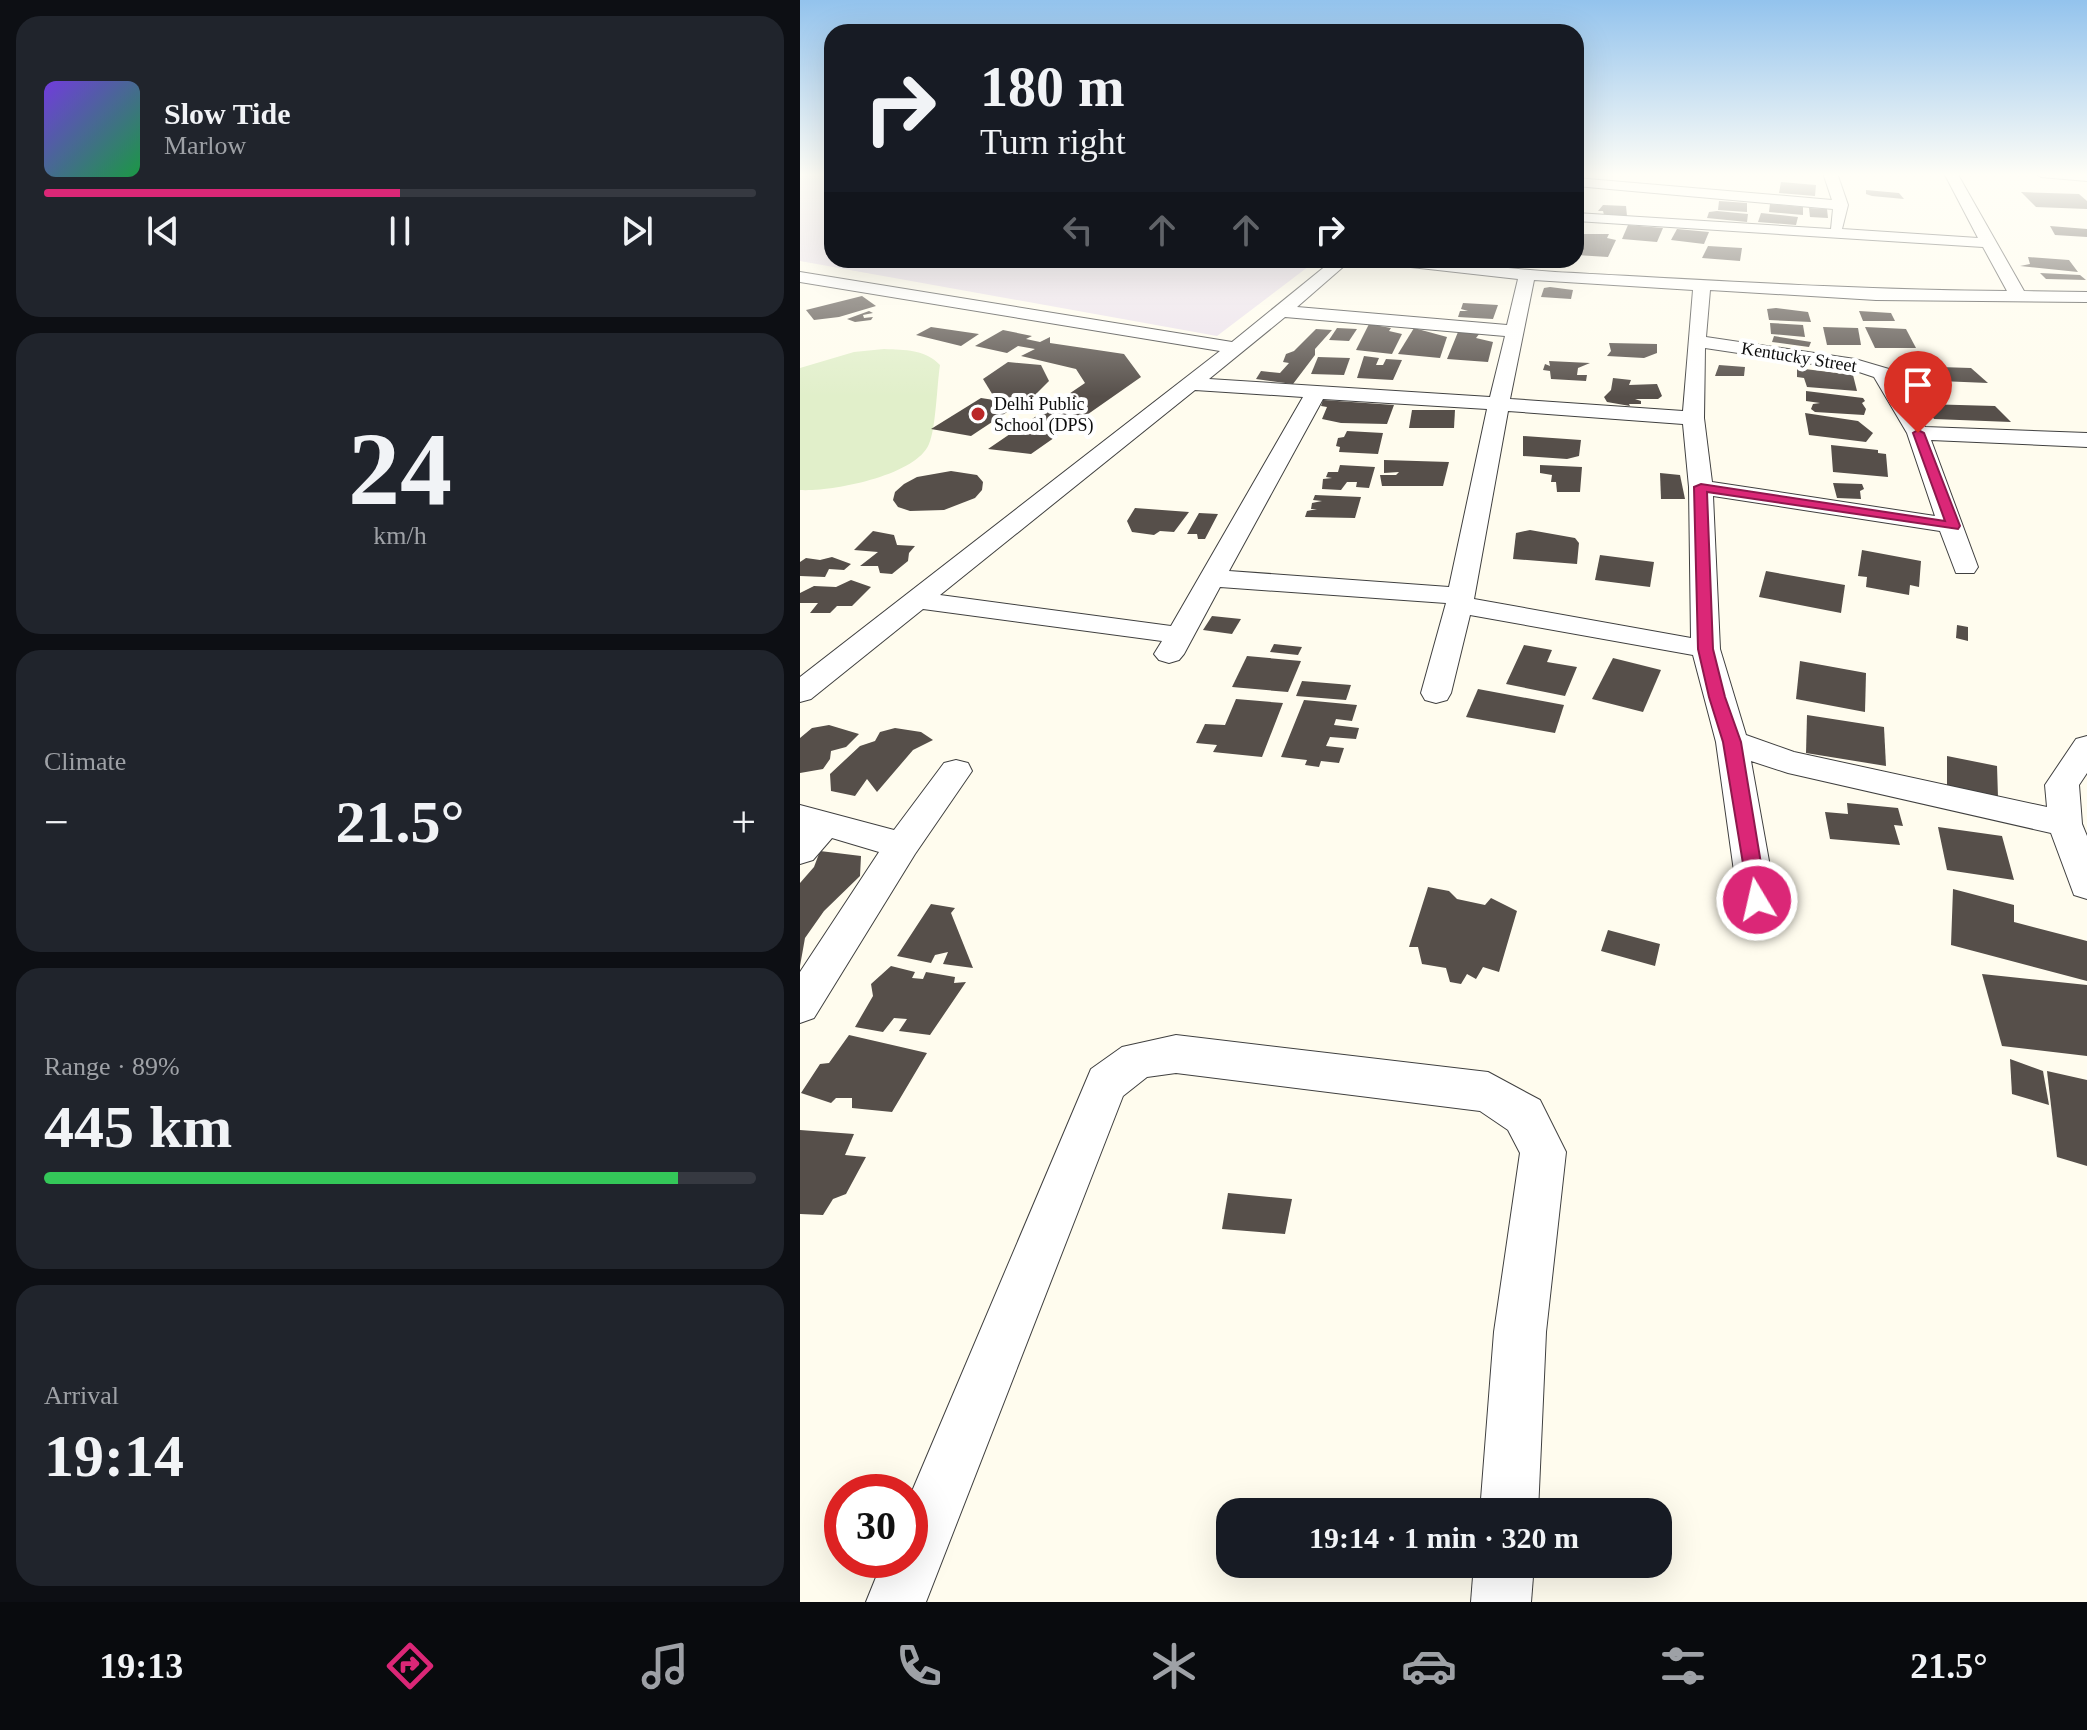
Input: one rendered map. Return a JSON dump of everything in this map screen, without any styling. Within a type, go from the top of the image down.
[{"type":"street","points":[[1990,248],[2018,296]]},
{"type":"street","points":[[800,692],[1333,268]]},
{"type":"street","points":[[1482,268],[1527,275],[1876,295],[2087,297]]},
{"type":"street","points":[[1436,693],[1460,600],[1527,275]]},
{"type":"street","points":[[800,277],[1236,348]]},
{"type":"street","points":[[1702,285],[1693,418],[1701,487],[1706,649],[1732,742],[1757,900]]},
{"type":"street","points":[[815,296],[859,286]]},
{"type":"street","points":[[1282,311],[1515,331]]},
{"type":"street","name":"Kentucky Street","points":[[1696,341],[1855,365],[1882,373],[1918,433],[1965,567]]},
{"type":"street","points":[[1190,384],[1693,418]]},
{"type":"street","points":[[917,600],[1173,644],[1316,393]]},
{"type":"street","points":[[1918,433],[2087,440]]},
{"type":"street","points":[[1701,487],[1953,526]]},
{"type":"street","points":[[1211,578],[1460,600],[1706,649]]},
{"type":"street","points":[[1732,742],[1788,762],[2065,824]]},
{"type":"street","points":[[2087,747],[2062,785],[2065,824],[2087,885]]},
{"type":"street","points":[[800,1006],[902,845],[956,771]]},
{"type":"street","points":[[800,851],[812,820],[902,845]]},
{"type":"street","points":[[896,1602],[1106,1083],[1137,1060],[1176,1054],[1488,1092],[1524,1115],[1543,1152],[1520,1332],[1510,1498]]},
{"type":"street","points":[[1501,1602],[1503,1578]]},
{"type":"shaded area","points":[[800,248],[824,248],[824,265],[800,261]]},
{"type":"shaded area","points":[[839,268],[1306,268],[1217,336]]},
{"type":"green space","points":[[884,349],[921,353],[940,365],[929,444],[908,465],[871,480],[800,490],[800,368],[854,352]]},
{"type":"building","points":[[1584,248],[1612,248],[1608,257],[1584,256]]},
{"type":"building","points":[[1707,248],[1742,248],[1740,261],[1702,258]]},
{"type":"building","points":[[2028,257],[2069,260],[2078,272],[2020,266],[2030,264]]},
{"type":"building","points":[[2040,273],[2080,275],[2086,280],[2046,279]]},
{"type":"building","points":[[1544,288],[1573,290],[1571,299],[1541,297]]},
{"type":"building","points":[[862,296],[876,306],[839,317],[814,320],[806,310]]},
{"type":"building","points":[[1463,303],[1498,305],[1493,319],[1458,317],[1460,311],[1468,311],[1461,309]]},
{"type":"building","points":[[1767,309],[1808,312],[1811,322],[1769,320]]},
{"type":"building","points":[[869,311],[873,313],[863,315],[864,318],[873,317],[871,320],[855,322],[847,319]]},
{"type":"building","points":[[1859,311],[1891,313],[1895,321],[1863,321]]},
{"type":"building","points":[[1770,323],[1803,325],[1805,337],[1771,334]]},
{"type":"building","points":[[1369,324],[1391,328],[1389,331],[1402,334],[1392,354],[1356,350]]},
{"type":"building","points":[[931,327],[979,334],[961,346],[916,335]]},
{"type":"building","points":[[1823,327],[1858,328],[1861,345],[1827,345]]},
{"type":"building","points":[[1865,327],[1906,329],[1916,348],[1875,348]]},
{"type":"building","points":[[1337,328],[1357,329],[1349,341],[1329,340]]},
{"type":"building","points":[[1414,328],[1447,337],[1440,358],[1398,354]]},
{"type":"building","points":[[1316,329],[1332,330],[1315,349],[1315,355],[1293,384],[1256,379],[1261,371],[1280,373],[1289,363],[1283,362],[1286,354],[1294,351]]},
{"type":"building","points":[[1003,330],[1032,336],[1026,339],[1040,342],[1050,337],[1050,343],[1124,354],[1141,377],[1031,454],[988,449],[1085,383],[1076,369],[1021,356],[1035,349],[1018,346],[1007,353],[975,346]]},
{"type":"building","points":[[1458,332],[1480,333],[1476,338],[1493,342],[1488,362],[1447,359]]},
{"type":"building","points":[[1774,336],[1811,342],[1809,347],[1772,342]]},
{"type":"building","points":[[1609,343],[1657,344],[1657,353],[1644,358],[1607,356],[1611,351]]},
{"type":"building","points":[[1364,356],[1379,358],[1376,365],[1383,365],[1386,359],[1402,360],[1393,380],[1357,378]]},
{"type":"building","points":[[1318,357],[1350,358],[1344,375],[1311,374]]},
{"type":"building","points":[[1549,361],[1590,363],[1578,368],[1577,375],[1587,375],[1586,381],[1551,379],[1550,371],[1543,370],[1545,364],[1550,366]]},
{"type":"building","points":[[1008,362],[1041,365],[1049,381],[1028,402],[994,397],[983,379]]},
{"type":"building","points":[[1719,365],[1745,367],[1744,376],[1715,376]]},
{"type":"building","points":[[1908,366],[1971,368],[1988,383],[1916,380]]},
{"type":"building","points":[[1797,368],[1853,375],[1857,391],[1807,387],[1804,378],[1797,377]]},
{"type":"building","points":[[1613,378],[1631,380],[1629,385],[1657,384],[1662,396],[1658,399],[1635,399],[1641,404],[1630,406],[1607,402],[1604,397],[1611,390]]},
{"type":"building","points":[[1806,391],[1863,398],[1864,415],[1815,412],[1811,409],[1813,404],[1820,403],[1806,401]]},
{"type":"building","points":[[981,398],[1019,404],[971,436],[931,429]]},
{"type":"building","points":[[1323,400],[1394,405],[1387,424],[1341,423],[1322,419],[1327,407],[1321,406]]},
{"type":"building","points":[[1924,404],[1995,406],[2011,422],[1934,419]]},
{"type":"building","points":[[1412,410],[1455,410],[1454,428],[1409,428]]},
{"type":"building","points":[[1805,413],[1858,421],[1873,433],[1866,442],[1809,435]]},
{"type":"building","points":[[1347,431],[1383,433],[1378,454],[1339,452],[1340,447],[1336,446],[1338,438],[1344,437]]},
{"type":"building","points":[[1523,436],[1581,440],[1579,456],[1567,459],[1523,456]]},
{"type":"building","points":[[1831,445],[1878,450],[1878,453],[1886,454],[1888,477],[1833,472]]},
{"type":"building","points":[[1384,460],[1449,462],[1443,486],[1382,486],[1380,475],[1396,475],[1399,472],[1384,473]]},
{"type":"building","points":[[1340,465],[1375,467],[1369,488],[1356,487],[1357,482],[1347,482],[1341,490],[1322,489],[1323,479],[1332,478],[1326,477],[1328,472],[1338,472]]},
{"type":"building","points":[[1540,465],[1582,467],[1580,492],[1557,492],[1556,482],[1551,482],[1552,475],[1540,473]]},
{"type":"building","points":[[951,471],[977,475],[983,482],[982,490],[975,498],[944,510],[910,511],[898,507],[893,500],[895,492],[917,477]]},
{"type":"building","points":[[1660,473],[1680,475],[1685,499],[1661,499]]},
{"type":"building","points":[[1833,483],[1862,484],[1861,499],[1837,498]]},
{"type":"building","points":[[1315,495],[1361,497],[1355,518],[1305,517],[1307,511],[1317,509],[1311,509],[1312,503],[1322,501],[1313,500]]},
{"type":"building","points":[[1135,508],[1189,512],[1174,532],[1160,531],[1154,535],[1132,532],[1127,521]]},
{"type":"building","points":[[1199,513],[1218,514],[1205,539],[1198,539],[1197,534],[1187,534]]},
{"type":"building","points":[[1530,530],[1575,538],[1579,543],[1577,564],[1513,559],[1516,533]]},
{"type":"building","points":[[873,531],[894,535],[897,545],[915,546],[909,553],[908,561],[892,574],[880,573],[878,566],[860,566],[878,552],[854,550]]},
{"type":"building","points":[[1862,550],[1921,561],[1919,587],[1910,585],[1909,595],[1866,587],[1867,577],[1858,576]]},
{"type":"building","points":[[1600,555],[1654,562],[1650,587],[1595,580]]},
{"type":"building","points":[[832,557],[851,564],[844,570],[829,569],[825,577],[800,576],[800,562],[806,558],[820,560]]},
{"type":"building","points":[[1766,571],[1845,585],[1841,613],[1759,597]]},
{"type":"building","points":[[851,580],[871,587],[852,606],[837,606],[830,613],[810,613],[818,603],[800,603],[800,593],[814,586],[836,587]]},
{"type":"building","points":[[1212,616],[1241,619],[1232,634],[1203,630]]},
{"type":"building","points":[[1957,625],[1968,627],[1968,641],[1956,638]]},
{"type":"building","points":[[1274,644],[1302,647],[1298,655],[1270,652]]},
{"type":"building","points":[[1524,645],[1552,650],[1547,662],[1577,667],[1565,696],[1506,684]]},
{"type":"building","points":[[1247,656],[1301,661],[1288,692],[1232,687]]},
{"type":"building","points":[[1613,658],[1661,670],[1643,712],[1592,699]]},
{"type":"building","points":[[1800,661],[1866,673],[1865,712],[1796,699]]},
{"type":"building","points":[[1302,681],[1351,685],[1346,700],[1296,696]]},
{"type":"building","points":[[1478,689],[1564,705],[1555,733],[1466,717]]},
{"type":"building","points":[[1236,699],[1283,703],[1262,757],[1213,752],[1217,745],[1196,743],[1205,724],[1225,725]]},
{"type":"building","points":[[1304,700],[1357,705],[1352,721],[1336,719],[1334,725],[1359,728],[1356,739],[1330,737],[1326,746],[1344,748],[1339,763],[1321,761],[1319,767],[1305,765],[1307,760],[1281,757]]},
{"type":"building","points":[[1807,715],[1884,727],[1886,766],[1806,753]]},
{"type":"building","points":[[829,725],[859,734],[846,747],[831,751],[823,769],[800,773],[800,738],[812,728]]},
{"type":"building","points":[[895,728],[921,732],[933,740],[913,750],[877,792],[867,779],[855,796],[831,791],[830,774],[860,746],[875,741],[880,732]]},
{"type":"building","points":[[1947,756],[1997,766],[1998,798],[1947,787]]},
{"type":"building","points":[[1847,803],[1898,808],[1903,826],[1894,825],[1900,845],[1830,839],[1825,812],[1848,814]]},
{"type":"building","points":[[1938,827],[2002,836],[2014,880],[1947,870]]},
{"type":"building","points":[[820,851],[861,856],[860,876],[824,911],[805,938],[800,966],[800,883],[814,867]]},
{"type":"building","points":[[1428,887],[1449,891],[1457,899],[1485,905],[1491,898],[1517,911],[1499,972],[1483,967],[1476,979],[1467,974],[1461,984],[1450,982],[1446,968],[1422,964],[1418,947],[1409,947]]},
{"type":"building","points":[[1953,889],[2014,905],[2014,922],[2087,941],[2087,981],[1951,945]]},
{"type":"building","points":[[931,904],[955,908],[951,913],[973,968],[943,964],[948,952],[935,955],[931,963],[897,956]]},
{"type":"building","points":[[1608,930],[1660,944],[1655,966],[1601,951]]},
{"type":"building","points":[[891,966],[915,972],[912,978],[923,979],[926,972],[955,977],[954,983],[966,982],[930,1035],[899,1031],[907,1019],[894,1018],[883,1032],[855,1027],[873,996],[871,984]]},
{"type":"building","points":[[1982,974],[2087,985],[2087,1056],[2002,1046]]},
{"type":"building","points":[[849,1035],[927,1053],[892,1112],[852,1108],[852,1098],[836,1098],[831,1103],[801,1093],[820,1064],[829,1063]]},
{"type":"building","points":[[2010,1059],[2043,1071],[2049,1105],[2012,1094]]},
{"type":"building","points":[[2047,1071],[2087,1080],[2087,1166],[2057,1157]]},
{"type":"building","points":[[800,1130],[854,1134],[845,1155],[866,1157],[846,1194],[833,1199],[823,1215],[800,1214]]},
{"type":"building","points":[[1228,1193],[1292,1199],[1285,1234],[1222,1229]]},
{"type":"place","name":"Delhi Public School (DPS)","points":[[978,414]]},
{"type":"route","points":[[1757,900],[1732,742],[1706,649],[1701,487],[1953,526],[1918,433]]}]
